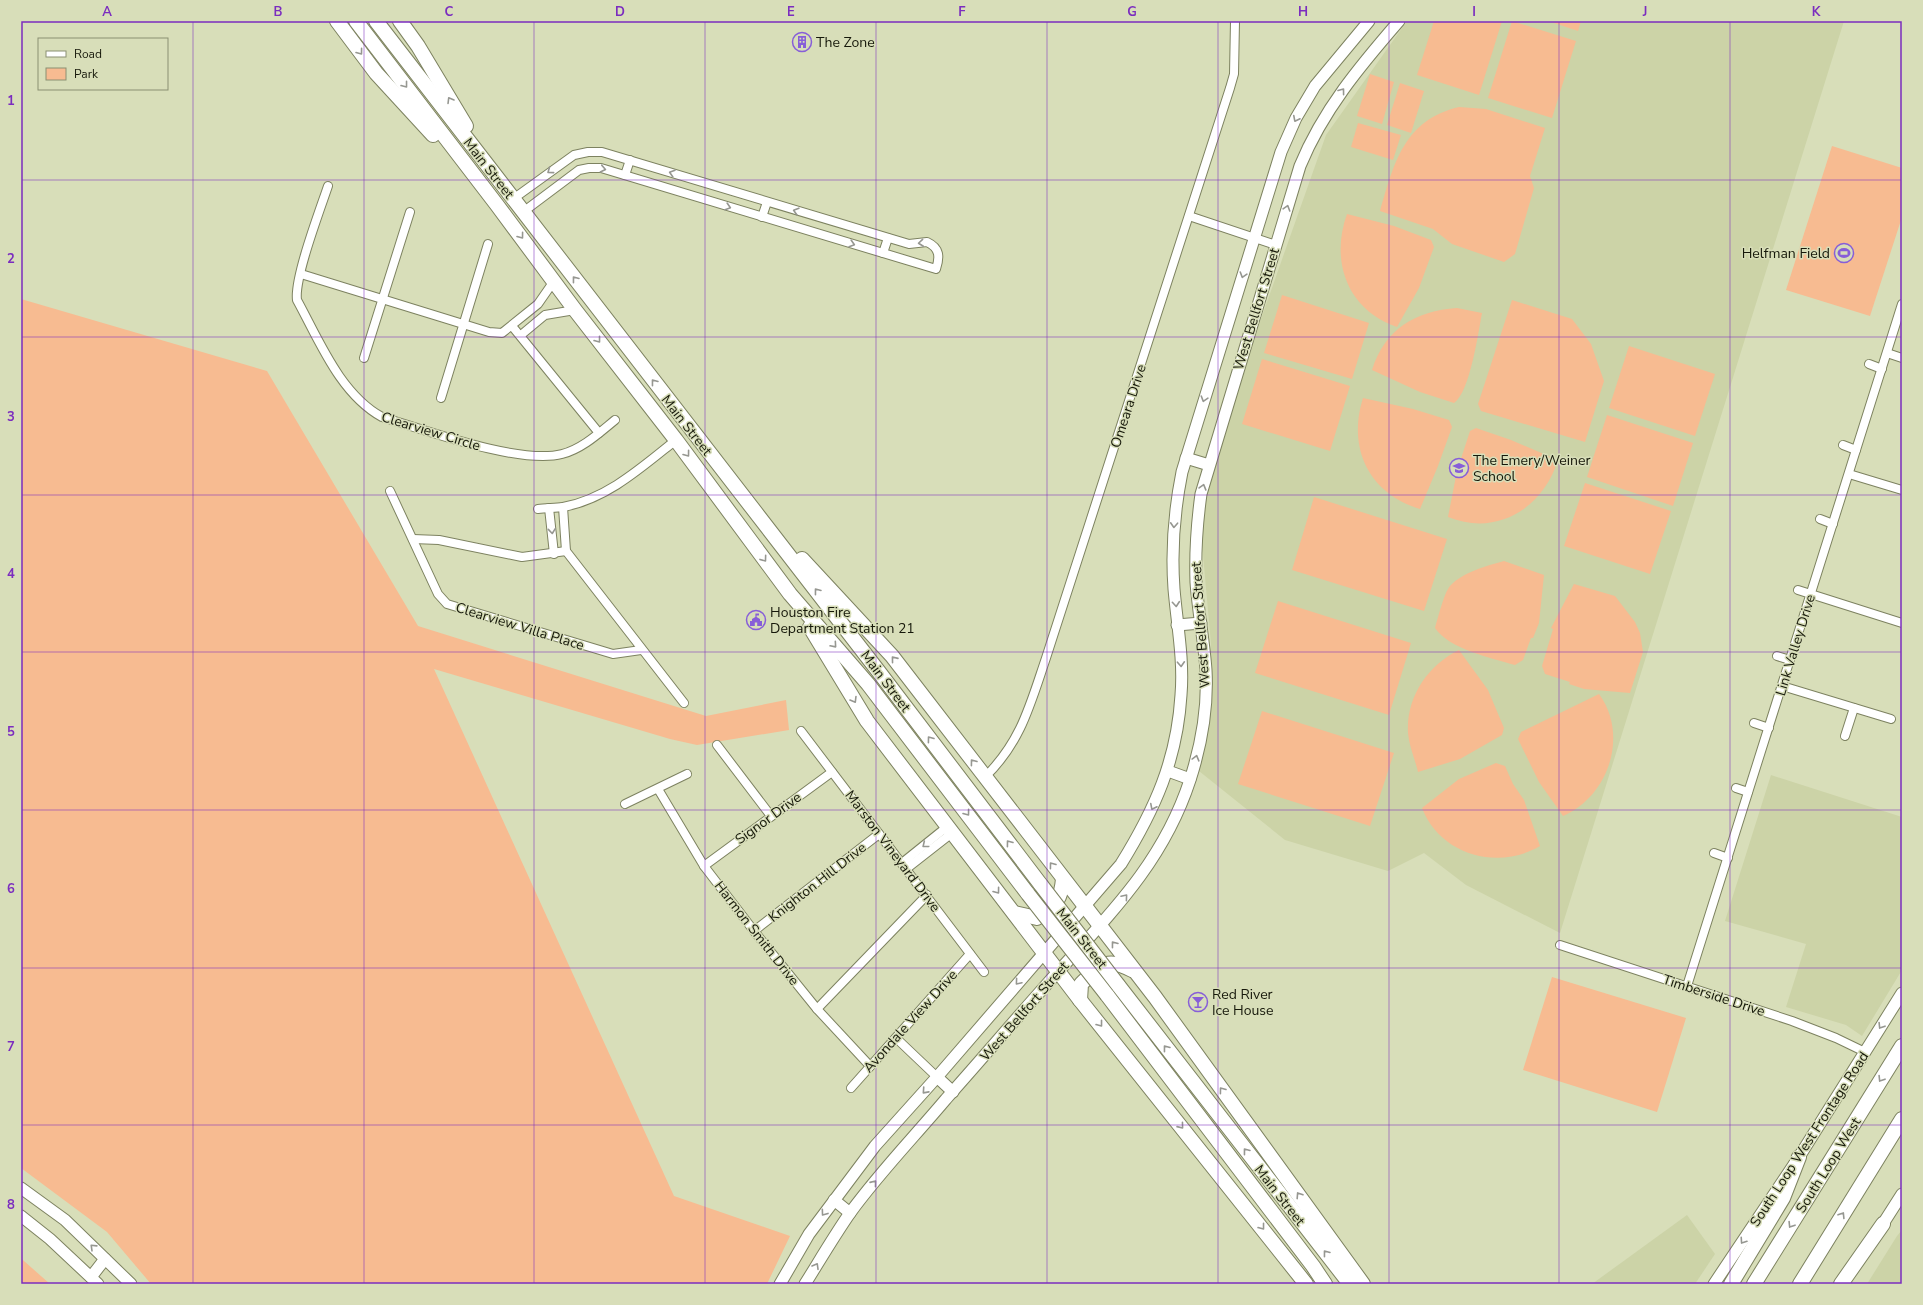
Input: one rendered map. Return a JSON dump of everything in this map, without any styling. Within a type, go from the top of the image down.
[{"type":"highway","points":[[336,21],[376,73],[497,205]]},
{"type":"highway","name":"Main Street","points":[[356,21],[497,205],[575,310],[676,440],[790,594],[868,684],[1313,1266],[1325,1284]]},
{"type":"highway","name":"Main Street","points":[[376,21],[522,212],[880,672],[1041,885],[1350,1284]]},
{"type":"highway","points":[[400,21],[418,46],[499,181]]},
{"type":"highway","points":[[738,491],[892,656],[1134,971],[1292,1184],[1321,1227],[1363,1284]]},
{"type":"highway","points":[[790,594],[867,721],[1080,1000],[1306,1284]]},
{"type":"highway","points":[[1014,913],[1037,918],[1058,901],[1062,892],[1063,879]]},
{"type":"highway","points":[[1080,1000],[1081,984],[1096,970],[1108,963],[1119,963],[1134,971]]},
{"type":"highway","name":"South Loop West","points":[[1754,1284],[1902,1046]]},
{"type":"highway","points":[[1800,1284],[1902,1119]]},
{"type":"highway","points":[[1731,1284],[1783,1198],[1800,1157]]},
{"type":"highway","points":[[1841,1284],[1883,1224]]},
{"type":"main road","name":"West Bellfort Street","points":[[780,1284],[809,1234],[875,1146],[1122,864],[1140,834],[1158,798],[1168,771],[1178,728],[1181,693],[1172,548],[1174,509],[1186,458],[1280,152],[1296,118],[1315,86],[1369,21]]},
{"type":"main road","name":"West Bellfort Street","points":[[805,1284],[850,1213],[882,1173],[1058,971],[1100,927],[1139,880],[1161,846],[1179,810],[1190,780],[1199,745],[1204,712],[1206,672],[1196,584],[1197,523],[1201,494],[1300,166],[1311,138],[1330,107],[1394,23]]},
{"type":"main road","points":[[1186,458],[1209,465]]},
{"type":"main road","points":[[1177,625],[1201,623]]},
{"type":"main road","points":[[1168,771],[1190,780]]},
{"type":"main road","name":"South Loop West Frontage Road","points":[[1714,1284],[1800,1157],[1902,993]]},
{"type":"main road","points":[[937,1077],[953,1092]]},
{"type":"main road","points":[[21,1188],[65,1220],[130,1284]]},
{"type":"main road","points":[[1845,1284],[1902,1194]]},
{"type":"main road","points":[[834,1200],[850,1213]]},
{"type":"main road","points":[[21,1216],[50,1239],[94,1281],[105,1259]]},
{"type":"street","name":"Omeara Drive","points":[[985,777],[1001,762],[1018,735],[1027,715],[1234,74],[1235,21]]},
{"type":"street","points":[[513,199],[574,155],[588,152],[602,152],[909,244],[927,242],[933,245],[939,255],[936,269],[601,168],[579,170],[522,212]]},
{"type":"street","points":[[625,175],[630,160]]},
{"type":"street","name":"Clearview Circle","points":[[328,186],[300,274],[296,292],[297,300],[343,382],[355,397],[371,411],[382,417],[457,440],[529,456],[562,454],[591,440],[615,420]]},
{"type":"street","points":[[762,217],[767,202]]},
{"type":"street","points":[[364,358],[410,212]]},
{"type":"street","points":[[1189,216],[1276,245]]},
{"type":"street","points":[[883,253],[888,238]]},
{"type":"street","points":[[441,398],[488,244]]},
{"type":"street","points":[[300,274],[489,332],[502,333],[530,310],[545,295],[554,281]]},
{"type":"street","name":"Link Valley Drive","points":[[1687,986],[1902,304]]},
{"type":"street","points":[[530,310],[539,319]]},
{"type":"street","points":[[520,335],[544,315],[575,310]]},
{"type":"street","points":[[512,326],[599,433]]},
{"type":"street","points":[[1886,353],[1902,358]]},
{"type":"street","points":[[1869,364],[1882,369]]},
{"type":"street","points":[[538,509],[563,507],[586,500],[614,486],[676,440]]},
{"type":"street","points":[[1842,445],[1856,450]]},
{"type":"street","points":[[1849,474],[1902,490]]},
{"type":"street","name":"Clearview Villa Place","points":[[390,491],[438,594],[447,604],[613,654],[642,650]]},
{"type":"street","points":[[563,507],[566,551],[684,703]]},
{"type":"street","points":[[549,508],[554,554]]},
{"type":"street","points":[[1820,519],[1833,524]]},
{"type":"street","points":[[413,539],[440,540],[522,557],[554,554],[566,551]]},
{"type":"street","points":[[1798,590],[1902,622]]},
{"type":"street","points":[[1777,656],[1790,660]]},
{"type":"street","points":[[1782,686],[1891,720]]},
{"type":"street","points":[[1845,736],[1854,708]]},
{"type":"street","points":[[1754,723],[1769,728]]},
{"type":"street","name":"Marston Vineyard Drive","points":[[801,731],[984,972]]},
{"type":"street","points":[[718,745],[771,816]]},
{"type":"street","name":"Signor Drive","points":[[704,866],[832,772]]},
{"type":"street","points":[[625,804],[688,774]]},
{"type":"street","points":[[1736,788],[1748,792]]},
{"type":"street","name":"Harmon Smith Drive","points":[[658,789],[704,866],[817,1009],[870,1066]]},
{"type":"street","points":[[904,866],[950,830]]},
{"type":"street","name":"Knighton Hill Drive","points":[[754,931],[879,834]]},
{"type":"street","points":[[1714,854],[1728,858]]},
{"type":"street","points":[[817,1009],[926,895]]},
{"type":"street","name":"Timberside Drive","points":[[1560,945],[1792,1021],[1836,1038],[1865,1052]]},
{"type":"street","name":"Avondale View Drive","points":[[851,1088],[970,954]]},
{"type":"street","points":[[896,1038],[937,1077]]},
{"type":"shaded area","name":"The Emery/Weiner School","points":[[1407,21],[1844,21],[1560,933],[1466,885],[1424,853],[1388,871],[1285,840],[1199,771],[1211,644],[1200,521],[1227,415],[1326,135]]},
{"type":"shaded area","points":[[1771,775],[1902,817],[1902,970],[1862,1036],[1846,1025],[1786,1007],[1806,944],[1725,921]]},
{"type":"shaded area","points":[[1687,1215],[1715,1254],[1695,1284],[1592,1284]]},
{"type":"shaded area","points":[[1902,1230],[1902,1284],[1867,1284],[1897,1236]]},
{"type":"green space","points":[[1434,21],[1502,21],[1479,95],[1417,75]]},
{"type":"green space","points":[[1512,21],[1576,41],[1552,118],[1488,98]]},
{"type":"green space","points":[[1548,21],[1581,21],[1578,31]]},
{"type":"green space","points":[[1370,74],[1394,82],[1382,124],[1357,116]]},
{"type":"green space","points":[[1400,83],[1424,91],[1411,133],[1387,125]]},
{"type":"green space","points":[[1459,107],[1486,109],[1545,128],[1530,176],[1534,188],[1515,254],[1504,262],[1452,244],[1433,229],[1380,211],[1391,176],[1404,146],[1425,122],[1440,113]]},
{"type":"green space","points":[[1358,123],[1401,135],[1393,160],[1351,147]]},
{"type":"green space","name":"Helfman Field","points":[[1832,146],[1902,168],[1902,217],[1870,316],[1786,290]]},
{"type":"green space","points":[[1347,214],[1394,226],[1431,240],[1434,247],[1419,288],[1397,327],[1380,319],[1366,309],[1355,296],[1347,282],[1342,266],[1341,249],[1342,232]]},
{"type":"green space","points":[[1282,295],[1369,323],[1352,379],[1264,353]]},
{"type":"green space","points":[[21,299],[267,371],[418,626],[706,716],[786,700],[789,730],[697,745],[670,739],[434,669],[674,1196],[790,1236],[767,1284],[151,1284],[107,1232],[21,1168]]},
{"type":"green space","points":[[1512,300],[1572,319],[1591,344],[1604,381],[1585,442],[1481,411],[1478,404]]},
{"type":"green space","points":[[1457,308],[1482,313],[1476,348],[1469,375],[1460,397],[1454,403],[1420,392],[1372,370],[1385,343],[1404,325],[1415,318],[1428,313]]},
{"type":"green space","points":[[1629,346],[1715,374],[1695,436],[1609,408]]},
{"type":"green space","points":[[1262,359],[1350,386],[1330,451],[1242,424]]},
{"type":"green space","points":[[1363,398],[1413,409],[1449,420],[1452,427],[1420,509],[1402,502],[1387,492],[1375,480],[1366,467],[1358,434],[1359,417]]},
{"type":"green space","points":[[1607,415],[1693,443],[1673,506],[1587,477]]},
{"type":"green space","points":[[1476,428],[1511,440],[1558,460],[1551,477],[1541,492],[1530,504],[1516,514],[1500,520],[1484,523],[1466,522],[1448,517],[1457,471],[1470,431]]},
{"type":"green space","points":[[1585,483],[1671,511],[1650,574],[1564,546]]},
{"type":"green space","points":[[1314,497],[1447,539],[1424,611],[1292,570]]},
{"type":"green space","points":[[1504,561],[1544,575],[1539,623],[1533,638],[1531,638],[1523,660],[1515,665],[1483,656],[1460,647],[1450,642],[1435,628],[1443,600],[1448,589],[1455,581],[1482,567]]},
{"type":"green space","points":[[1574,584],[1615,596],[1635,622],[1640,633],[1643,652],[1630,693],[1584,689],[1569,684],[1570,682],[1545,674],[1542,666],[1553,629],[1551,628]]},
{"type":"green space","points":[[1278,601],[1411,643],[1389,715],[1255,673]]},
{"type":"green space","points":[[1459,650],[1488,690],[1504,728],[1502,735],[1460,759],[1418,772],[1408,733],[1408,720],[1415,695],[1429,673],[1448,656]]},
{"type":"green space","points":[[1599,694],[1608,710],[1612,728],[1613,745],[1610,763],[1603,779],[1592,794],[1579,807],[1563,816],[1539,782],[1518,739],[1521,732]]},
{"type":"green space","points":[[1262,711],[1394,753],[1370,826],[1238,784]]},
{"type":"green space","points":[[1496,763],[1505,766],[1513,784],[1524,800],[1540,846],[1524,853],[1506,857],[1489,857],[1472,854],[1456,847],[1442,837],[1431,824],[1422,808],[1459,779]]},
{"type":"green space","points":[[1552,977],[1686,1018],[1657,1112],[1523,1070]]},
{"type":"green space","points":[[21,1258],[24,1261],[50,1284],[21,1284]]},
{"type":"place","name":"The Zone","points":[[802,42]]},
{"type":"place","name":"Helfman Field","points":[[1844,253]]},
{"type":"place","name":"The Emery/Weiner School","points":[[1459,468]]},
{"type":"place","name":"Houston Fire Department Station 21","points":[[756,620]]},
{"type":"place","name":"Red River Ice House","points":[[1198,1002]]}]
